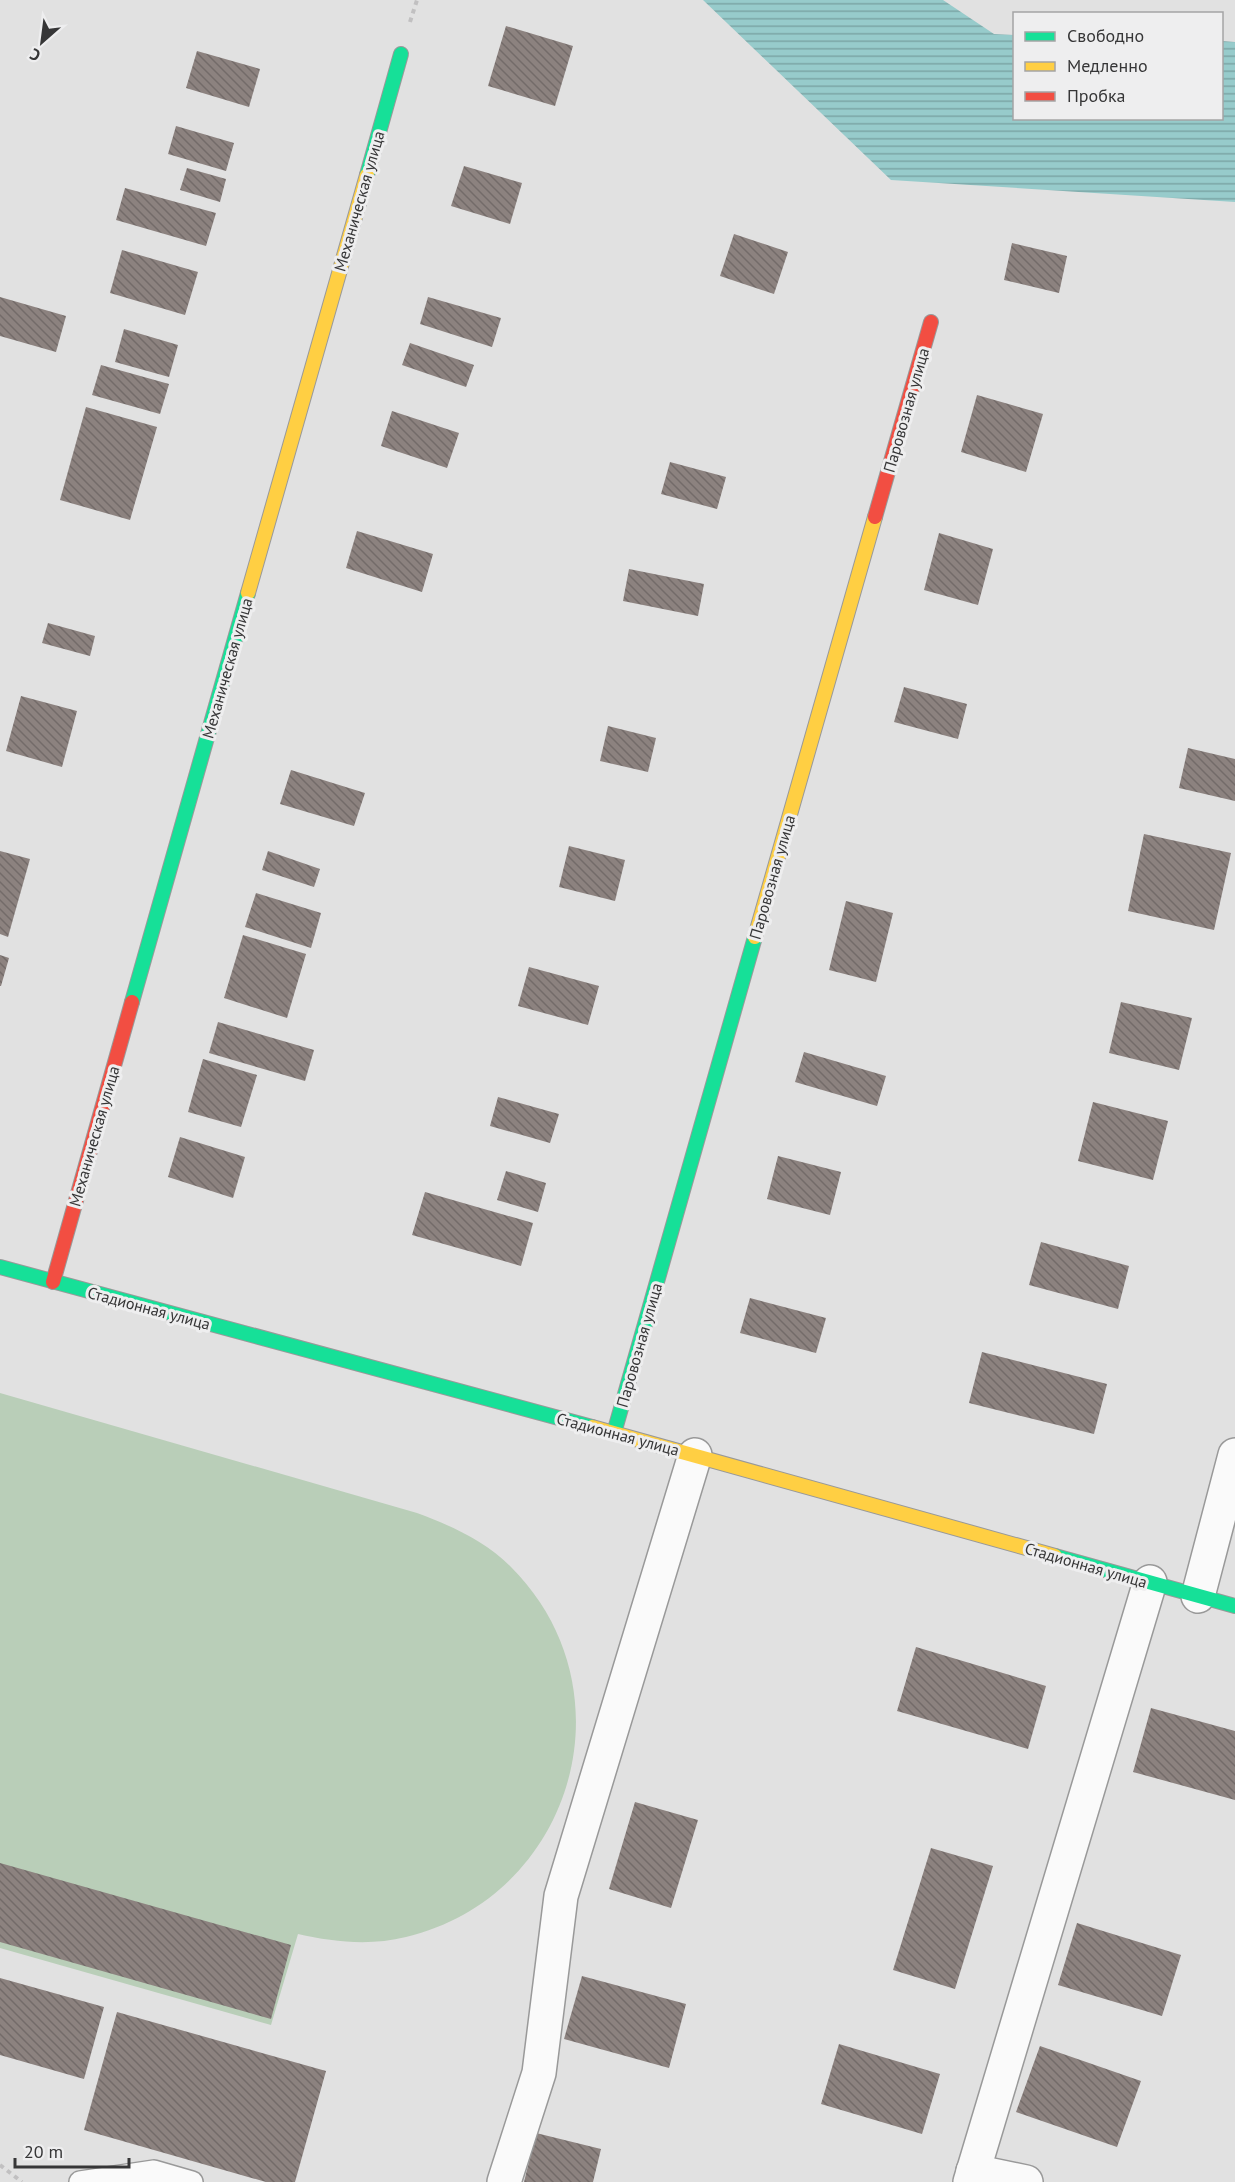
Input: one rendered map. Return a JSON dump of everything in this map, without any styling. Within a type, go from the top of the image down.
[{"type":"street","name":"Механическая улица","points":[[53,1282],[400,54]]},
{"type":"street","name":"Паровозная улица","points":[[614,1433],[931,322]]},
{"type":"street","name":"Стадионная улица","points":[[0,1267],[695,1455],[1235,1606]]},
{"type":"street","points":[[504,2182],[539,2073],[561,1896],[695,1455]]},
{"type":"street","points":[[1198,1596],[1235,1455]]},
{"type":"street","points":[[1022,2182],[972,2176],[1150,1582]]},
{"type":"lane","points":[[80,2182],[154,2171],[192,2182]]},
{"type":"path","points":[[0,2165],[22,2182]]},
{"type":"green space","points":[[0,1393],[417,1513],[467,1535],[490,1549],[511,1567],[549,1617],[570,1671],[576,1728],[567,1783],[545,1835],[510,1880],[464,1915],[406,1937],[352,1942],[298,1934],[271,2025],[0,1948]]},
{"type":"water","points":[[703,0],[943,0],[994,34],[1013,35],[1013,120],[1223,120],[1223,41],[1235,42],[1235,202],[891,180]]},
{"type":"building","points":[[506,26],[573,46],[555,106],[488,86]]},
{"type":"building","points":[[197,51],[260,69],[249,107],[186,88]]},
{"type":"building","points":[[176,126],[234,143],[226,171],[168,154]]},
{"type":"building","points":[[464,166],[522,183],[510,224],[451,206]]},
{"type":"building","points":[[187,168],[226,179],[220,202],[180,190]]},
{"type":"building","points":[[125,188],[216,213],[206,246],[116,220]]},
{"type":"building","points":[[734,234],[788,252],[774,294],[720,276]]},
{"type":"building","points":[[1012,243],[1067,256],[1059,293],[1004,280]]},
{"type":"building","points":[[122,250],[198,272],[185,315],[110,293]]},
{"type":"building","points":[[0,297],[66,316],[56,352],[0,336]]},
{"type":"building","points":[[428,297],[501,318],[492,347],[420,324]]},
{"type":"building","points":[[124,329],[178,345],[169,377],[115,362]]},
{"type":"building","points":[[410,343],[474,365],[466,387],[402,365]]},
{"type":"building","points":[[101,365],[169,384],[160,414],[92,395]]},
{"type":"building","points":[[977,395],[1043,414],[1026,472],[961,452]]},
{"type":"building","points":[[86,407],[157,427],[130,520],[60,500]]},
{"type":"building","points":[[392,411],[459,433],[447,468],[381,446]]},
{"type":"building","points":[[670,462],[726,477],[717,509],[661,494]]},
{"type":"building","points":[[357,531],[433,554],[422,592],[346,568]]},
{"type":"building","points":[[939,533],[993,549],[978,605],[924,590]]},
{"type":"building","points":[[629,569],[704,584],[698,616],[623,601]]},
{"type":"building","points":[[48,623],[95,636],[90,656],[42,643]]},
{"type":"building","points":[[904,687],[967,704],[958,739],[894,722]]},
{"type":"building","points":[[21,696],[77,711],[62,767],[6,751]]},
{"type":"building","points":[[608,726],[656,738],[648,772],[600,761]]},
{"type":"building","points":[[1188,748],[1235,759],[1235,801],[1179,788]]},
{"type":"building","points":[[291,770],[365,793],[354,826],[280,804]]},
{"type":"building","points":[[1144,834],[1231,853],[1214,930],[1128,911]]},
{"type":"building","points":[[569,846],[625,860],[615,901],[559,887]]},
{"type":"building","points":[[0,851],[30,859],[8,937],[0,934]]},
{"type":"building","points":[[268,851],[320,869],[314,887],[262,870]]},
{"type":"building","points":[[256,893],[321,913],[311,948],[245,927]]},
{"type":"building","points":[[846,901],[893,913],[876,982],[829,970]]},
{"type":"building","points":[[243,935],[306,954],[287,1018],[224,998]]},
{"type":"building","points":[[0,955],[9,958],[1,986],[0,986]]},
{"type":"building","points":[[529,967],[599,986],[588,1025],[518,1006]]},
{"type":"building","points":[[1121,1002],[1192,1018],[1179,1070],[1109,1053]]},
{"type":"building","points":[[218,1022],[314,1050],[305,1081],[209,1053]]},
{"type":"building","points":[[804,1052],[886,1076],[877,1106],[795,1082]]},
{"type":"building","points":[[203,1059],[257,1075],[241,1127],[188,1112]]},
{"type":"building","points":[[498,1097],[559,1114],[550,1143],[490,1126]]},
{"type":"building","points":[[1093,1102],[1168,1121],[1153,1180],[1078,1161]]},
{"type":"building","points":[[180,1137],[245,1157],[233,1198],[168,1177]]},
{"type":"building","points":[[778,1156],[841,1172],[830,1215],[767,1199]]},
{"type":"building","points":[[506,1171],[546,1183],[538,1212],[497,1200]]},
{"type":"building","points":[[425,1192],[533,1223],[521,1266],[412,1235]]},
{"type":"building","points":[[1041,1242],[1129,1266],[1118,1309],[1029,1285]]},
{"type":"building","points":[[750,1298],[826,1318],[816,1353],[740,1333]]},
{"type":"building","points":[[982,1352],[1107,1384],[1094,1434],[969,1403]]},
{"type":"building","points":[[916,1647],[1046,1686],[1028,1749],[897,1711]]},
{"type":"building","points":[[1151,1708],[1235,1731],[1235,1800],[1133,1772]]},
{"type":"building","points":[[635,1802],[698,1820],[671,1908],[609,1889]]},
{"type":"building","points":[[931,1848],[993,1866],[955,1989],[893,1970]]},
{"type":"building","points":[[0,1863],[291,1945],[271,2019],[0,1942]]},
{"type":"building","points":[[1077,1923],[1181,1955],[1162,2016],[1058,1985]]},
{"type":"building","points":[[582,1976],[686,2004],[669,2068],[564,2039]]},
{"type":"building","points":[[0,1978],[104,2007],[84,2079],[0,2055]]},
{"type":"building","points":[[117,2012],[326,2071],[295,2182],[266,2182],[84,2130]]},
{"type":"building","points":[[839,2044],[940,2074],[922,2134],[821,2104]]},
{"type":"building","points":[[1040,2046],[1141,2081],[1117,2147],[1016,2112]]},
{"type":"building","points":[[536,2133],[601,2149],[593,2182],[524,2182]]},
{"type":"traffic: fast","points":[[367,175],[401,54]]},
{"type":"traffic: fast","points":[[132,1002],[248,593]]},
{"type":"traffic: fast","points":[[614,1433],[755,937]]},
{"type":"traffic: fast","points":[[0,1267],[592,1427]]},
{"type":"traffic: fast","points":[[1055,1556],[1235,1606]]},
{"type":"traffic: slow","points":[[248,593],[367,175]]},
{"type":"traffic: slow","points":[[755,937],[875,517]]},
{"type":"traffic: slow","points":[[592,1427],[1055,1556]]},
{"type":"traffic: jam","points":[[875,517],[931,322]]},
{"type":"traffic: jam","points":[[53,1282],[132,1002]]}]
